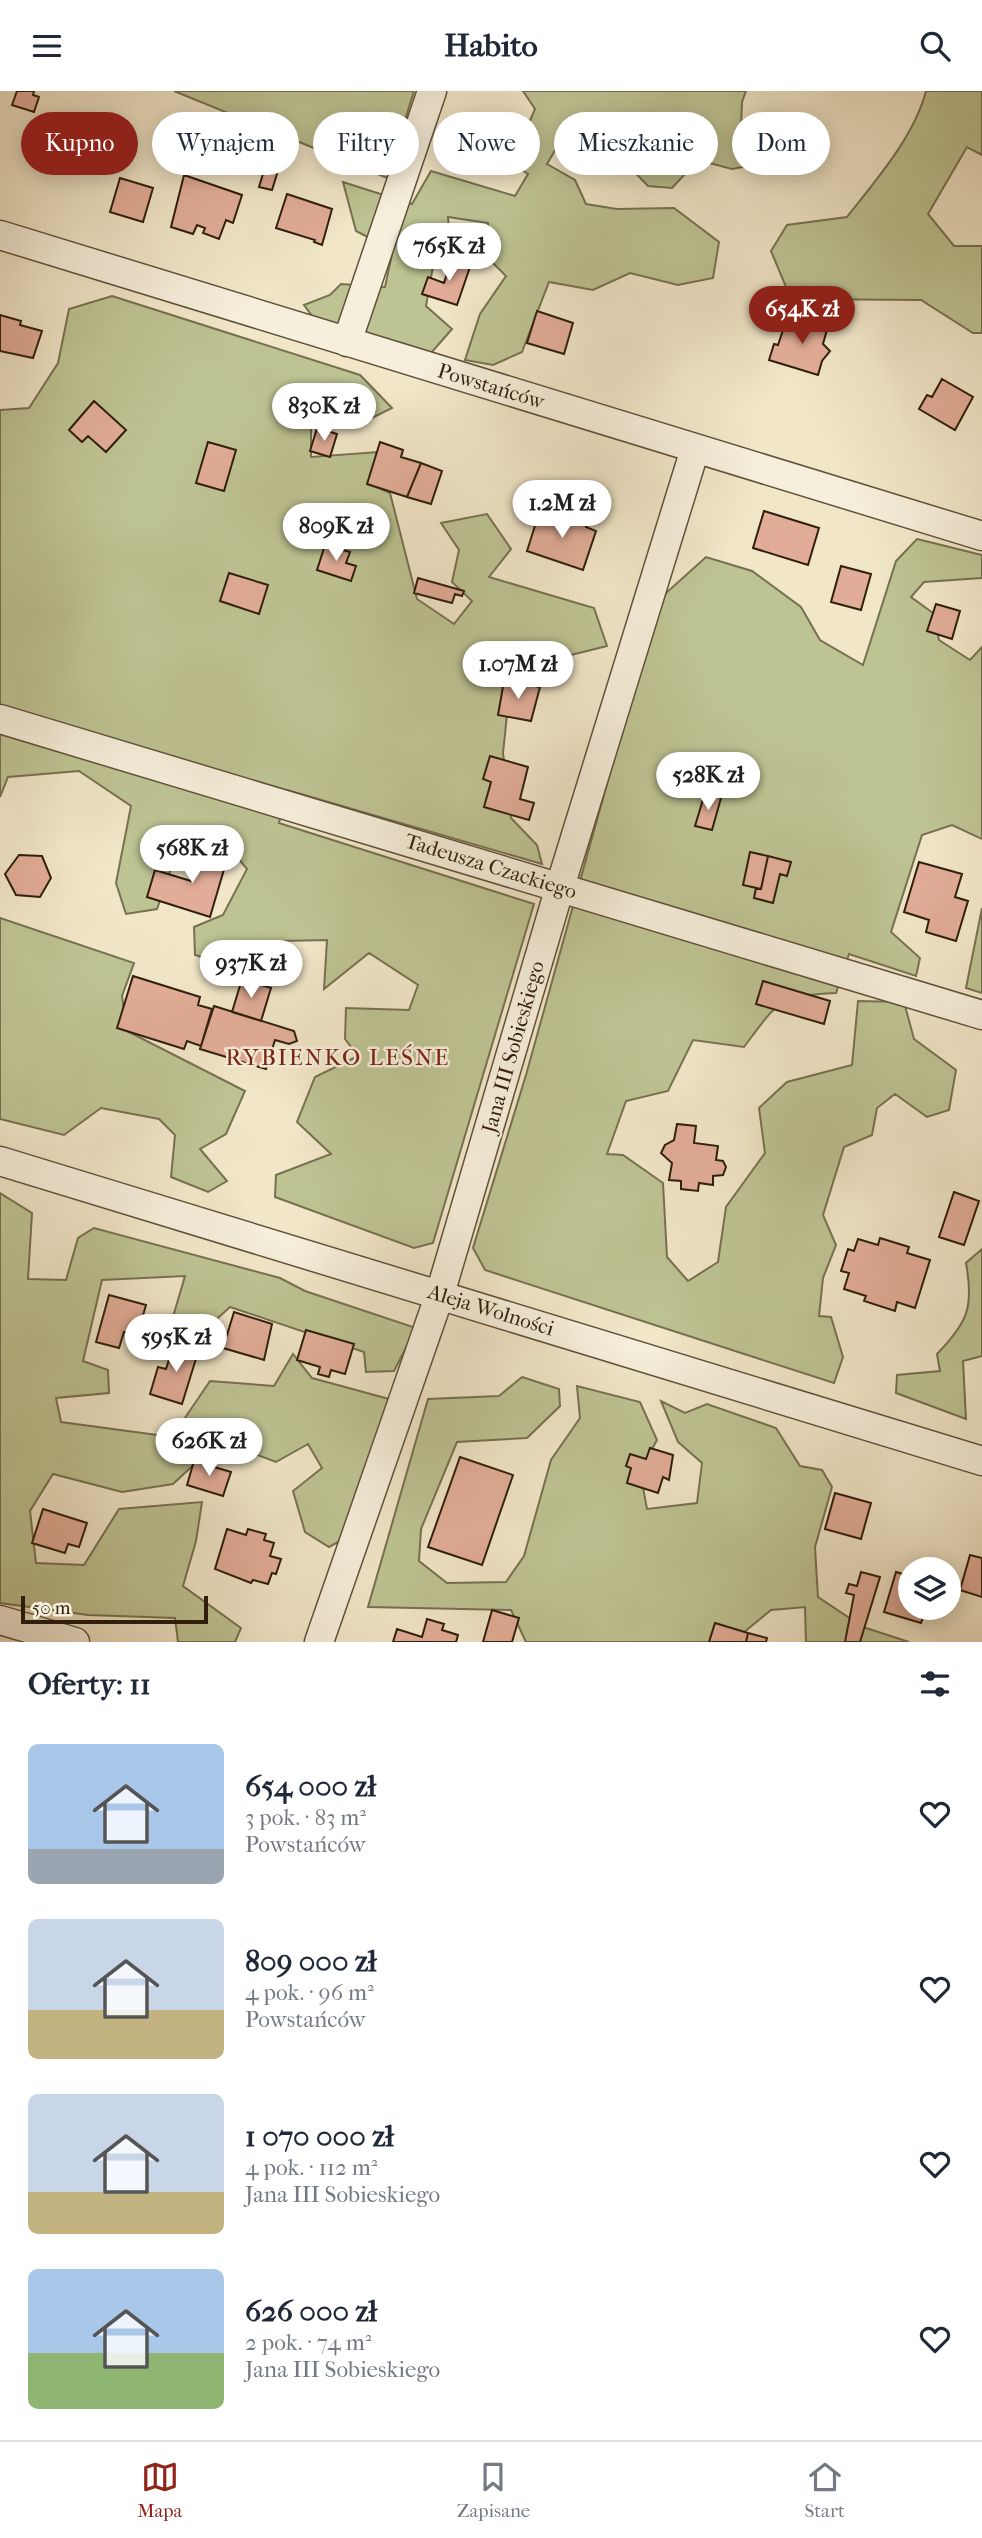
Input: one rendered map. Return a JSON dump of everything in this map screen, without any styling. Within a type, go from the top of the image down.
[{"type":"street","points":[[347,342],[432,91]]},
{"type":"street","name":"Powstańców","points":[[0,235],[982,536]]},
{"type":"street","name":"Jana III Sobieskiego","points":[[319,1642],[440,1294],[560,887],[695,449]]},
{"type":"street","name":"Tadeusza Czackiego","points":[[0,719],[982,1015]]},
{"type":"street","name":"Aleja Wolności","points":[[0,1161],[982,1461]]},
{"type":"street","points":[[0,1620],[75,1642]]},
{"type":"green space","points":[[174,91],[414,91],[407,112],[313,112],[313,148],[299,142],[299,112],[225,112]]},
{"type":"green space","points":[[523,91],[746,91],[742,112],[732,112],[732,169],[718,165],[718,112],[554,112],[554,152],[547,164],[554,168],[554,175],[566,175],[575,180],[586,204],[617,209],[674,208],[719,242],[713,278],[678,285],[630,273],[593,290],[549,282],[522,352],[493,365],[465,360],[480,314],[506,276],[487,257],[488,223],[448,217],[451,253],[433,266],[426,306],[452,329],[431,353],[315,320],[304,305],[330,295],[341,284],[385,287],[393,250],[356,231],[343,182],[412,204],[431,171],[433,175],[444,175],[515,196],[527,175],[540,175],[540,112],[534,112],[535,109]]},
{"type":"green space","points":[[926,91],[982,91],[982,155],[967,147],[928,214],[954,246],[982,246],[982,333],[973,333],[921,300],[791,299],[771,251],[787,225],[847,217],[903,141],[913,125]]},
{"type":"green space","points":[[637,175],[684,175],[672,188],[648,186]]},
{"type":"green space","points":[[112,296],[360,375],[392,408],[368,420],[311,410],[311,457],[378,452],[372,485],[390,493],[417,599],[454,624],[472,601],[452,582],[459,550],[441,523],[487,514],[511,549],[489,577],[594,608],[607,646],[551,660],[511,677],[503,753],[511,818],[537,845],[542,864],[287,790],[279,823],[534,904],[433,1243],[414,1248],[275,1197],[276,1175],[331,1154],[297,1122],[315,1077],[358,1056],[345,1039],[346,1008],[409,1010],[418,985],[369,953],[324,989],[327,940],[281,941],[252,972],[195,955],[194,927],[223,915],[247,869],[222,839],[182,837],[157,909],[126,914],[116,883],[131,806],[79,771],[8,777],[0,797],[0,410],[29,408],[58,363],[69,309]]},
{"type":"green space","points":[[917,539],[982,555],[982,578],[924,582],[911,597],[933,613],[939,640],[970,660],[982,647],[982,839],[952,825],[922,835],[891,932],[920,958],[916,976],[849,954],[836,993],[802,996],[781,1004],[764,1020],[744,1047],[693,1040],[668,1091],[626,1101],[607,1154],[623,1155],[663,1183],[667,1257],[688,1281],[718,1262],[726,1207],[765,1153],[759,1108],[787,1082],[852,1065],[858,1001],[904,1002],[914,1039],[956,1070],[949,1110],[927,1117],[895,1094],[877,1108],[872,1135],[844,1147],[823,1215],[836,1245],[823,1278],[819,1316],[831,1317],[843,1357],[834,1383],[485,1270],[473,1248],[526,1075],[649,633],[666,593],[706,557],[752,571],[801,607],[820,640],[863,665],[896,561]]},
{"type":"green space","points":[[982,908],[982,993],[966,988]]},
{"type":"green space","points":[[0,918],[134,963],[122,996],[127,1031],[245,1091],[226,1134],[200,1149],[227,1181],[208,1192],[171,1177],[175,1135],[159,1119],[101,1108],[64,1135],[0,1119]]},
{"type":"green space","points":[[0,1193],[32,1213],[28,1279],[66,1280],[78,1238],[94,1228],[280,1278],[305,1291],[416,1328],[394,1371],[366,1372],[364,1352],[230,1307],[208,1327],[170,1327],[185,1276],[102,1280],[83,1361],[108,1370],[109,1393],[56,1398],[61,1422],[172,1437],[210,1381],[274,1386],[293,1354],[312,1378],[389,1399],[351,1535],[329,1547],[305,1532],[293,1491],[322,1468],[308,1444],[276,1462],[244,1450],[202,1457],[173,1484],[122,1492],[53,1474],[30,1511],[36,1563],[84,1565],[119,1509],[202,1502],[196,1541],[183,1586],[241,1628],[235,1642],[178,1642],[175,1618],[88,1615],[0,1603]]},
{"type":"green space","points":[[982,1249],[982,1356],[963,1361],[966,1419],[896,1393],[897,1375],[940,1371],[937,1354],[962,1323],[969,1303],[966,1263]]},
{"type":"green space","points":[[522,1377],[559,1389],[560,1406],[527,1438],[457,1442],[421,1529],[419,1561],[447,1583],[506,1582],[524,1556],[551,1460],[580,1418],[577,1386],[640,1402],[657,1440],[640,1471],[647,1509],[697,1503],[702,1463],[678,1442],[661,1401],[685,1413],[707,1404],[776,1428],[800,1466],[822,1470],[832,1487],[815,1547],[818,1597],[863,1627],[909,1642],[806,1642],[805,1607],[771,1610],[732,1642],[526,1642],[511,1610],[368,1607],[428,1399],[499,1396]]},
{"type":"building","points":[[17,91],[34,91],[33,95],[39,97],[34,112],[12,105]]},
{"type":"building","points":[[184,175],[242,195],[233,223],[226,220],[219,239],[203,233],[205,228],[197,225],[193,234],[171,227]]},
{"type":"building","points":[[263,175],[277,175],[272,190],[259,187]]},
{"type":"building","points":[[120,178],[153,188],[143,222],[110,212]]},
{"type":"building","points":[[287,194],[332,209],[322,245],[314,242],[315,240],[276,228]]},
{"type":"building","points":[[452,258],[471,264],[457,305],[422,294],[428,277],[444,283]]},
{"type":"building","points":[[537,311],[573,323],[564,354],[527,343]]},
{"type":"building","points":[[0,315],[21,321],[20,325],[42,331],[33,358],[0,351]]},
{"type":"building","points":[[800,318],[828,326],[823,344],[830,351],[822,361],[818,375],[769,360],[774,344],[778,345],[786,321],[797,325]]},
{"type":"building","points":[[942,379],[973,397],[955,430],[919,409],[927,395],[932,397]]},
{"type":"building","points":[[94,401],[126,430],[106,452],[88,436],[82,442],[69,430]]},
{"type":"building","points":[[317,428],[337,434],[330,457],[310,451]]},
{"type":"building","points":[[208,442],[236,450],[224,491],[196,483]]},
{"type":"building","points":[[380,442],[403,450],[401,457],[421,463],[407,497],[367,484]]},
{"type":"building","points":[[421,463],[442,471],[431,504],[407,497]]},
{"type":"building","points":[[764,511],[819,528],[808,565],[753,548]]},
{"type":"building","points":[[539,513],[563,521],[565,513],[588,521],[586,527],[596,531],[583,570],[527,551]]},
{"type":"building","points":[[325,545],[350,552],[346,563],[356,566],[351,581],[317,570]]},
{"type":"building","points":[[841,566],[871,574],[861,610],[831,602]]},
{"type":"building","points":[[229,573],[268,585],[259,614],[220,601]]},
{"type":"building","points":[[418,578],[464,591],[462,596],[455,594],[452,603],[414,593]]},
{"type":"building","points":[[936,604],[960,611],[952,639],[927,631]]},
{"type":"building","points":[[504,681],[540,687],[531,721],[498,715]]},
{"type":"building","points":[[490,756],[528,767],[520,799],[534,803],[529,820],[484,807],[491,782],[483,779]]},
{"type":"building","points":[[705,793],[721,798],[712,830],[695,826]]},
{"type":"building","points":[[201,848],[228,856],[210,917],[147,897],[155,870],[191,881]]},
{"type":"building","points":[[750,852],[768,856],[761,889],[743,885]]},
{"type":"building","points":[[19,855],[42,856],[51,878],[40,897],[16,895],[5,874]]},
{"type":"building","points":[[768,856],[791,862],[787,876],[780,874],[773,903],[754,898],[756,888],[761,889]]},
{"type":"building","points":[[919,862],[962,874],[955,897],[968,901],[956,941],[926,932],[929,920],[904,912]]},
{"type":"building","points":[[133,976],[200,997],[198,1005],[212,1009],[201,1046],[187,1041],[184,1049],[117,1028]]},
{"type":"building","points":[[242,979],[271,988],[261,1021],[232,1012]]},
{"type":"building","points":[[763,981],[830,1001],[824,1024],[756,1004]]},
{"type":"building","points":[[214,1006],[294,1031],[297,1041],[289,1044],[275,1040],[266,1069],[200,1049]]},
{"type":"building","points":[[677,1124],[696,1126],[694,1143],[718,1146],[716,1160],[723,1161],[726,1167],[723,1175],[713,1176],[713,1185],[699,1183],[698,1191],[681,1189],[681,1181],[669,1180],[672,1163],[661,1153],[665,1145],[674,1140]]},
{"type":"building","points":[[954,1192],[979,1201],[964,1245],[939,1237]]},
{"type":"building","points":[[880,1238],[909,1247],[907,1253],[930,1260],[915,1308],[897,1302],[895,1311],[864,1301],[866,1296],[844,1289],[849,1273],[841,1271],[848,1249],[854,1251],[858,1239],[878,1245]]},
{"type":"building","points":[[109,1295],[146,1305],[137,1336],[124,1332],[119,1348],[96,1342]]},
{"type":"building","points":[[234,1312],[272,1324],[264,1360],[223,1348]]},
{"type":"building","points":[[306,1330],[354,1344],[345,1374],[331,1370],[329,1377],[318,1374],[320,1367],[297,1360]]},
{"type":"building","points":[[175,1341],[199,1349],[182,1404],[150,1394],[158,1367],[166,1369]]},
{"type":"building","points":[[650,1448],[673,1455],[669,1480],[663,1477],[658,1493],[627,1483],[631,1468],[626,1466],[630,1454],[646,1459]]},
{"type":"building","points":[[460,1457],[513,1475],[482,1565],[428,1547]]},
{"type":"building","points":[[194,1461],[231,1472],[223,1496],[187,1485]]},
{"type":"building","points":[[835,1493],[871,1503],[861,1539],[825,1529]]},
{"type":"building","points":[[43,1509],[87,1523],[79,1547],[68,1544],[65,1553],[32,1543]]},
{"type":"building","points":[[227,1529],[246,1535],[248,1529],[266,1534],[264,1540],[274,1543],[270,1556],[281,1559],[276,1574],[272,1573],[268,1584],[253,1580],[251,1583],[215,1569]]},
{"type":"building","points":[[970,1555],[982,1558],[982,1597],[961,1590]]},
{"type":"building","points":[[861,1572],[880,1577],[860,1642],[845,1642],[854,1595],[846,1593],[849,1584],[857,1586]]},
{"type":"building","points":[[896,1572],[898,1573],[898,1616],[884,1612]]},
{"type":"building","points":[[492,1610],[519,1618],[512,1642],[483,1642]]},
{"type":"building","points":[[427,1619],[444,1624],[442,1630],[458,1635],[456,1642],[393,1642],[397,1629],[422,1637]]},
{"type":"building","points":[[715,1623],[748,1633],[746,1642],[709,1642]]},
{"type":"building","points":[[748,1633],[767,1638],[766,1642],[746,1642]]},
{"type":"district","name":"RYBIENKO LEŚNE","points":[[338,1057]]}]
